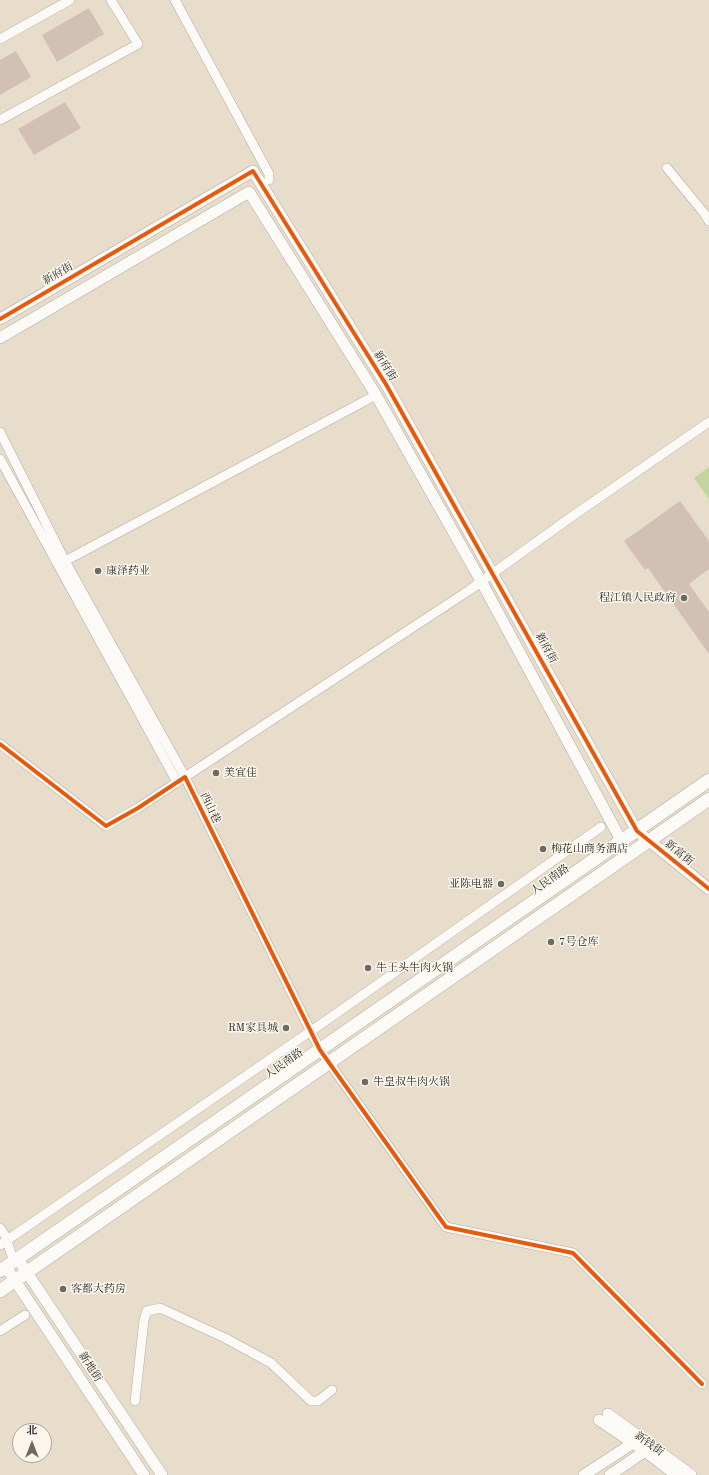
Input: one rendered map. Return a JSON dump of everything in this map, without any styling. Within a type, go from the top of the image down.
[{"type":"main road","name":"人民南路","points":[[9,1265],[622,842],[709,780]]},
{"type":"main road","points":[[0,1290],[709,799]]},
{"type":"street","points":[[0,39],[70,0]]},
{"type":"street","points":[[0,120],[138,44],[111,0]]},
{"type":"street","points":[[175,0],[269,174],[269,180]]},
{"type":"street","points":[[667,168],[709,221]]},
{"type":"street","name":"新府街","points":[[0,319],[253,171],[387,386],[493,571],[637,830]]},
{"type":"street","points":[[0,338],[249,192],[376,395],[481,581],[622,842]]},
{"type":"street","points":[[65,561],[376,395]]},
{"type":"street","points":[[0,744],[106,826],[138,808],[462,595],[709,422]]},
{"type":"street","points":[[0,432],[65,561],[181,780]]},
{"type":"street","points":[[0,459],[181,780]]},
{"type":"street","name":"西山巷","points":[[181,780],[320,1050],[446,1227],[573,1253],[702,1384]]},
{"type":"street","points":[[0,1245],[337,1013],[602,827]]},
{"type":"street","name":"新富街","points":[[637,830],[709,890]]},
{"type":"street","points":[[0,1228],[5,1235],[9,1265]]},
{"type":"street","name":"新地街","points":[[9,1265],[27,1272],[162,1475]]},
{"type":"street","name":"新地街","points":[[9,1265],[14,1280],[144,1475]]},
{"type":"street","points":[[135,1401],[144,1320],[147,1311],[160,1308],[225,1338],[271,1363],[311,1401],[318,1401],[332,1390]]},
{"type":"street","points":[[0,1332],[25,1315]]},
{"type":"street","name":"新钱街","points":[[676,1475],[633,1443],[603,1417],[691,1475]]},
{"type":"street","points":[[584,1475],[633,1443]]},
{"type":"street","points":[[610,1475],[645,1451]]},
{"type":"green space","points":[[709,467],[709,499],[694,478]]},
{"type":"building","points":[[89,8],[104,34],[57,62],[42,35]]},
{"type":"building","points":[[16,51],[31,77],[0,95],[0,60]]},
{"type":"building","points":[[65,102],[81,128],[34,155],[18,129]]},
{"type":"building","points":[[680,501],[709,541],[709,569],[689,584],[709,612],[709,654],[648,568],[645,570],[624,541]]},
{"type":"cycle path","points":[[0,319],[253,171],[387,386],[637,831],[709,889]]},
{"type":"cycle path","points":[[0,744],[106,826],[138,808],[185,777],[320,1050],[446,1227],[573,1253],[702,1384]]},
{"type":"place","name":"康泽药业","points":[[98,571]]},
{"type":"place","name":"程江镇人民政府","points":[[684,598]]},
{"type":"place","name":"美宜佳","points":[[216,773]]},
{"type":"place","name":"梅花山商务酒店","points":[[543,849]]},
{"type":"place","name":"亚陈电器","points":[[501,884]]},
{"type":"place","name":"7号仓库","points":[[551,942]]},
{"type":"place","name":"牛王头牛肉火锅","points":[[368,968]]},
{"type":"place","name":"RM家具城","points":[[286,1028]]},
{"type":"place","name":"牛皇叔牛肉火锅","points":[[365,1082]]},
{"type":"place","name":"客都大药房","points":[[63,1289]]}]
